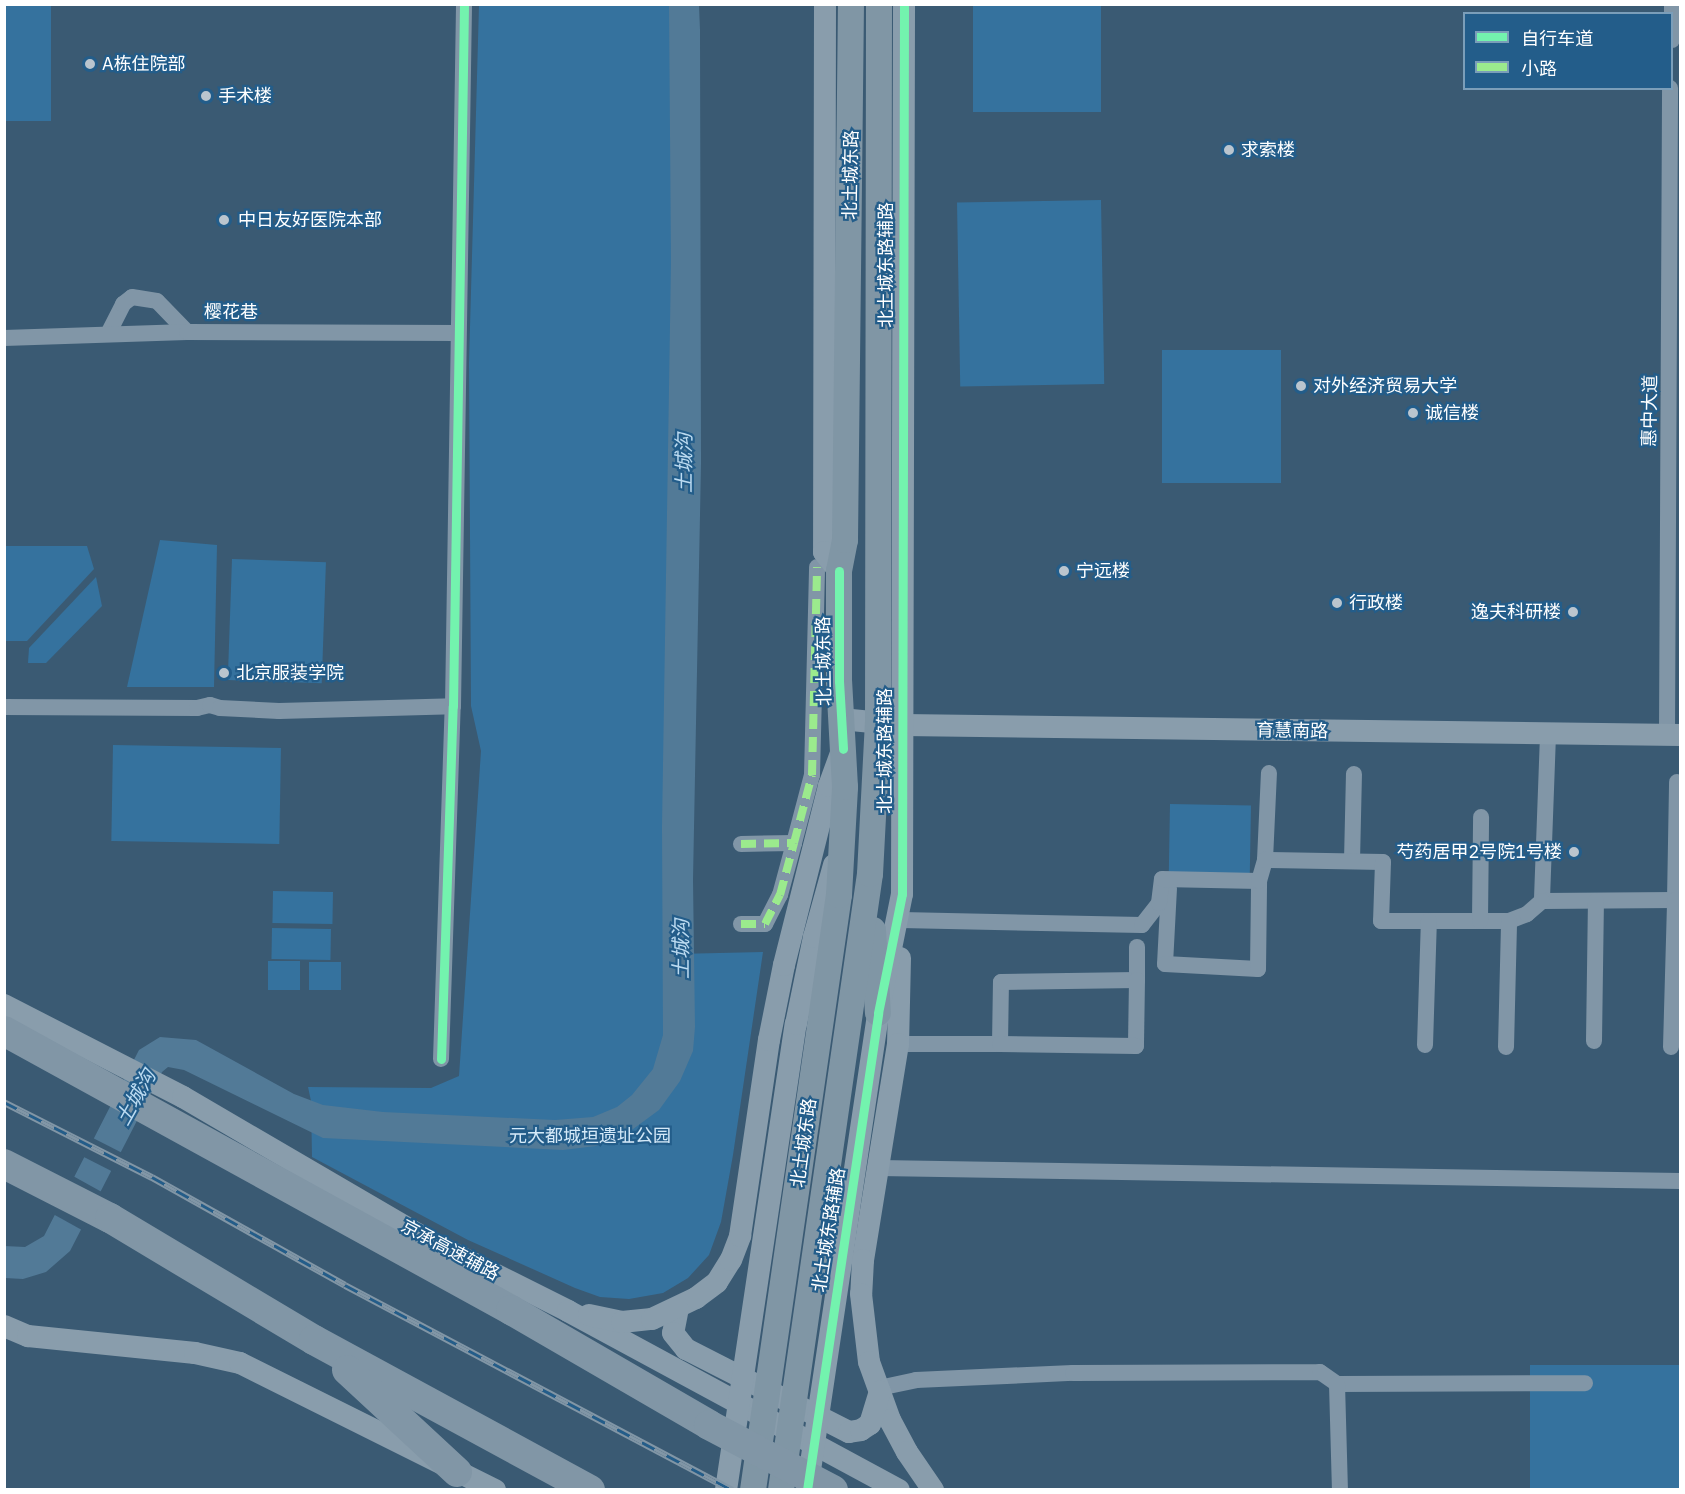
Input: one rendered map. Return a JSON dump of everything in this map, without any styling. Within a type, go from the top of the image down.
[{"type":"highway","points":[[4,1031],[101,1069],[177,1110],[330,1209],[709,1425],[833,1490]]},
{"type":"highway","points":[[4,1164],[110,1218],[314,1340],[590,1490]]},
{"type":"highway","points":[[330,1209],[435,1244]]},
{"type":"highway","points":[[314,1340],[457,1472]]},
{"type":"main road","name":"北土城东路","points":[[753,1490],[839,895],[845,787],[828,569],[845,540],[851,4]]},
{"type":"main road","name":"北土城东路","points":[[782,1490],[890,724],[879,4]]},
{"type":"main road","points":[[870,874],[878,1013]]},
{"type":"street","points":[[441,1059],[453,706],[464,4]]},
{"type":"street","points":[[741,924],[765,924],[780,895],[812,775],[828,569],[824,552],[825,4]]},
{"type":"street","name":"北土城东路辅路","points":[[807,1490],[878,1013],[902,894],[890,724],[904,4]]},
{"type":"street","name":"惠中大道","points":[[1670,90],[1674,735]]},
{"type":"street","points":[[108,334],[123,304],[132,297],[157,301],[187,332]]},
{"type":"street","name":"樱花巷","points":[[4,338],[187,332],[458,333]]},
{"type":"street","points":[[4,707],[196,708],[210,705],[220,708],[279,711],[453,706]]},
{"type":"street","name":"育慧南路","points":[[841,719],[890,724],[1674,735]]},
{"type":"street","points":[[1542,901],[1548,735]]},
{"type":"street","points":[[568,1311],[622,1322],[652,1319],[678,1308],[717,1281],[731,1260],[740,1236],[784,965],[829,786],[843,749]]},
{"type":"street","points":[[1169,879],[1165,964],[1258,969],[1259,881],[1264,860],[1269,773]]},
{"type":"street","points":[[1352,861],[1354,774]]},
{"type":"street","points":[[1671,1047],[1677,782]]},
{"type":"street","points":[[1480,921],[1481,817]]},
{"type":"street","points":[[726,1490],[796,1024],[814,938],[842,835]]},
{"type":"street","points":[[741,844],[794,843]]},
{"type":"street","points":[[1264,860],[1383,862],[1381,921],[1509,921],[1527,914],[1542,901],[1675,900]]},
{"type":"street","points":[[901,920],[1142,925],[1159,903],[1162,879],[1259,881]]},
{"type":"street","points":[[902,894],[898,1044],[863,1260],[861,1294],[869,1362],[879,1390],[907,1452],[933,1490]]},
{"type":"street","points":[[1594,1041],[1596,901]]},
{"type":"street","points":[[1425,1045],[1429,921]]},
{"type":"street","points":[[1506,1047],[1509,921]]},
{"type":"street","points":[[898,1044],[1136,1046],[1137,946]]},
{"type":"street","points":[[784,965],[796,1024]]},
{"type":"street","points":[[1000,1044],[1001,982],[1137,980]]},
{"type":"street","points":[[4,1005],[101,1069]]},
{"type":"street","name":"京承高速辅路","points":[[177,1110],[568,1311],[899,1490]]},
{"type":"street","points":[[879,1167],[1680,1181]]},
{"type":"street","points":[[678,1308],[673,1333],[678,1342],[719,1366],[849,1432],[861,1430],[870,1424],[879,1390]]},
{"type":"street","points":[[4,1326],[28,1335],[195,1353],[240,1363],[495,1490]]},
{"type":"street","points":[[879,1390],[916,1380],[1073,1373],[1320,1372],[1337,1384],[1585,1383]]},
{"type":"street","points":[[1337,1384],[1340,1490]]},
{"type":"green space","points":[[4,5],[51,5],[51,121],[4,121]]},
{"type":"green space","name":"元大都城垣遗址公园","points":[[479,5],[681,5],[676,954],[763,952],[733,1155],[721,1222],[709,1255],[688,1278],[663,1293],[629,1299],[600,1297],[575,1288],[468,1240],[312,1157],[311,1101],[308,1087],[431,1088],[459,1076],[481,751],[471,706],[469,363]]},
{"type":"green space","points":[[973,5],[1101,5],[1101,112],[973,112]]},
{"type":"green space","points":[[1101,200],[1104,384],[960,386],[957,203]]},
{"type":"green space","points":[[1162,350],[1281,350],[1281,483],[1162,483]]},
{"type":"green space","points":[[160,540],[217,545],[214,687],[127,687]]},
{"type":"green space","points":[[5,546],[87,546],[94,569],[27,641],[5,641]]},
{"type":"green space","points":[[232,559],[326,562],[322,683],[228,680]]},
{"type":"green space","points":[[96,577],[102,606],[46,663],[28,663],[29,648]]},
{"type":"green space","points":[[113,745],[281,748],[279,844],[111,841]]},
{"type":"green space","points":[[1170,804],[1251,805],[1250,878],[1169,877]]},
{"type":"green space","points":[[273,891],[333,892],[332,924],[272,923]]},
{"type":"green space","points":[[272,928],[331,929],[330,960],[271,959]]},
{"type":"green space","points":[[268,961],[300,961],[300,990],[268,990]]},
{"type":"green space","points":[[309,962],[341,962],[341,990],[309,990]]},
{"type":"green space","points":[[1530,1365],[1680,1365],[1680,1489],[1530,1489]]},
{"type":"water","name":"土城沟","points":[[669,5],[699,5],[700,30],[701,463],[693,880],[695,1027],[693,1051],[680,1081],[659,1110],[625,1135],[596,1146],[563,1150],[323,1138],[184,1070],[168,1067],[162,1072],[70,1251],[46,1272],[23,1279],[5,1278],[4,1246],[25,1247],[44,1236],[139,1050],[160,1037],[196,1040],[294,1094],[323,1105],[383,1112],[555,1120],[593,1117],[617,1107],[632,1095],[653,1069],[663,1035],[662,827],[671,262]]},
{"type":"pier","points":[[91,1137],[125,1154],[115,1173],[81,1156]]},
{"type":"pier","points":[[73,1176],[104,1193],[83,1231],[52,1214]]},
{"type":"railway","points":[[4,1102],[152,1177],[345,1285],[732,1490]]},
{"type":"marked path","points":[[741,844],[794,843],[812,775],[817,567]]},
{"type":"marked path","points":[[741,924],[765,924],[780,895],[794,843]]},
{"type":"cycle path","points":[[441,1059],[453,706],[464,4]]},
{"type":"cycle path","points":[[807,1490],[878,1013],[902,894],[904,4]]},
{"type":"cycle path","points":[[839,571],[839,681],[843,749]]},
{"type":"place","name":"A栋住院部","points":[[90,64]]},
{"type":"place","name":"手术楼","points":[[206,96]]},
{"type":"place","name":"求索楼","points":[[1229,150]]},
{"type":"place","name":"中日友好医院本部","points":[[224,220]]},
{"type":"place","name":"对外经济贸易大学","points":[[1301,386]]},
{"type":"place","name":"诚信楼","points":[[1413,413]]},
{"type":"place","name":"宁远楼","points":[[1064,571]]},
{"type":"place","name":"行政楼","points":[[1337,603]]},
{"type":"place","name":"逸夫科研楼","points":[[1573,612]]},
{"type":"place","name":"北京服装学院","points":[[224,673]]},
{"type":"place","name":"芍药居甲2号院1号楼","points":[[1574,852]]}]
